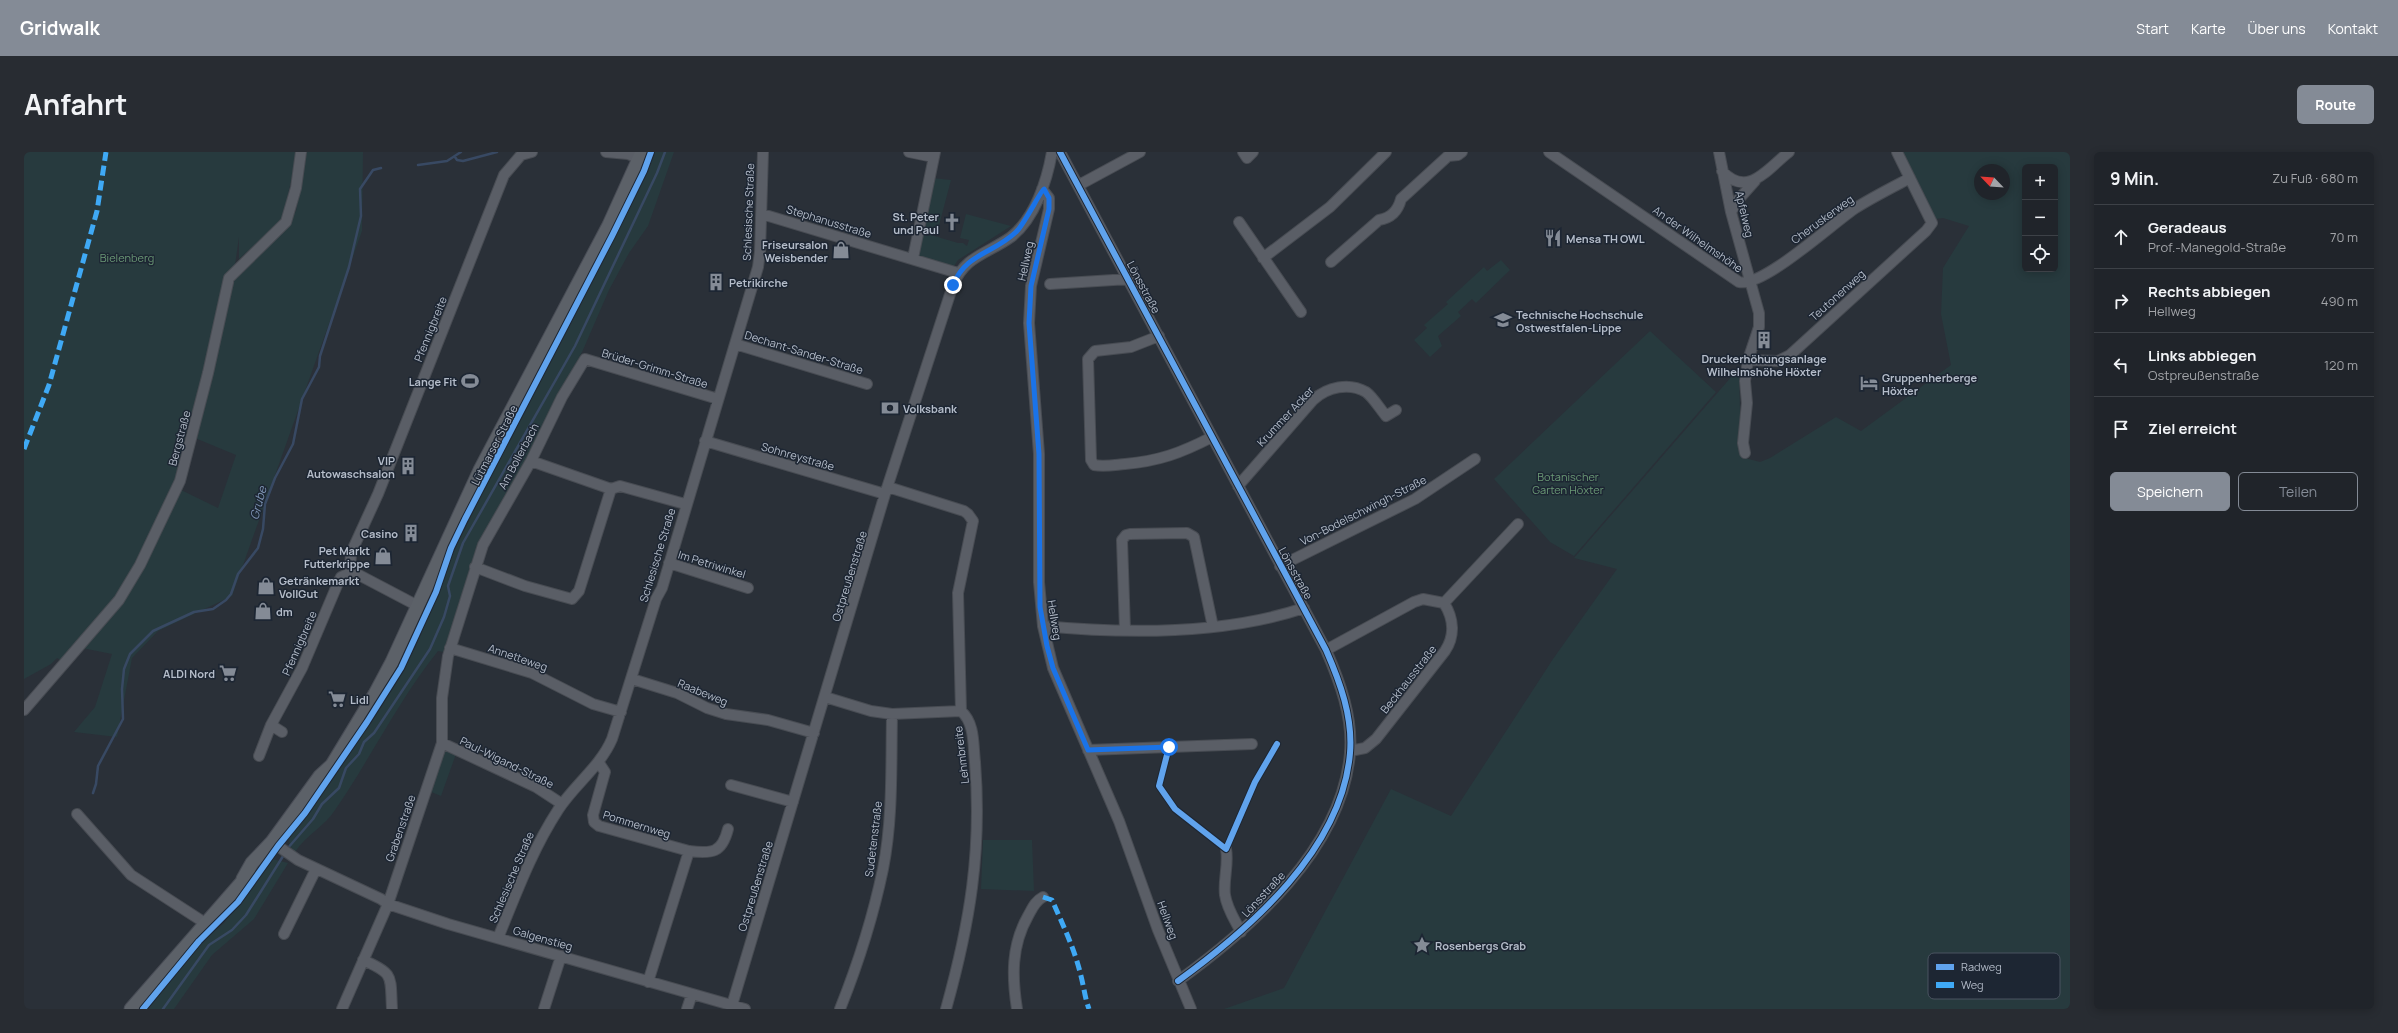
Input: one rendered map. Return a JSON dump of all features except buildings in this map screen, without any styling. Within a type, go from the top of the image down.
[{"type":"main road","name":"Lütmarser Straße","points":[[131,1009],[243,879],[265,858],[320,776],[329,756],[346,738],[392,662],[480,470],[609,225],[641,155]]},
{"type":"street","name":"Bergstraße","points":[[24,710],[119,600],[140,565],[170,503],[182,474],[208,373],[229,278],[286,222],[296,188],[301,152]]},
{"type":"street","name":"Pfennigbreite","points":[[259,756],[271,725],[310,650],[338,583],[341,577],[350,573],[351,553],[378,494],[504,176],[520,154],[532,152]]},
{"type":"street","points":[[606,152],[641,155]]},
{"type":"street","name":"Schlesische Straße","points":[[498,938],[534,850],[574,787],[599,763],[612,740],[669,563],[685,504],[758,267],[762,214],[763,152]]},
{"type":"street","points":[[909,152],[934,155],[913,258]]},
{"type":"street","name":"Ostpreußenstraße","points":[[732,1005],[886,490],[958,273],[969,261],[1017,232],[1042,189],[1052,152]]},
{"type":"street","name":"Lönsstraße","points":[[1060,152],[1079,185],[1280,566],[1326,650],[1344,695],[1350,732],[1350,752],[1339,801],[1318,841],[1284,889],[1241,932],[1178,981]]},
{"type":"street","points":[[1079,185],[1140,152]]},
{"type":"street","points":[[1243,152],[1247,158],[1253,152]]},
{"type":"street","points":[[1263,258],[1330,207],[1386,152]]},
{"type":"street","points":[[1331,262],[1379,220],[1388,218],[1399,207],[1401,199],[1448,156],[1458,156],[1462,152]]},
{"type":"street","name":"An der Wilhelmshöhe","points":[[1549,152],[1739,282],[1749,282],[1759,313],[1759,327],[1748,360],[1745,381],[1747,403],[1743,443],[1745,453]]},
{"type":"street","name":"Apfelweg","points":[[1719,152],[1731,212],[1749,282]]},
{"type":"street","points":[[1731,212],[1738,200],[1755,181],[1789,152]]},
{"type":"street","points":[[1897,152],[1910,178]]},
{"type":"street","points":[[1722,171],[1735,180],[1746,182],[1755,181]]},
{"type":"street","name":"Cheruskerweg","points":[[1749,282],[1775,269],[1855,208],[1910,178]]},
{"type":"street","name":"Teutonenweg","points":[[1748,360],[1778,361],[1790,355],[1926,231],[1932,222],[1910,178]]},
{"type":"street","name":"Hellweg","points":[[1042,189],[1049,198],[1049,209],[1031,286],[1029,323],[1039,454],[1039,582],[1043,626],[1053,668],[1119,821],[1178,981],[1191,1009]]},
{"type":"street","name":"Stephanusstraße","points":[[762,214],[913,258],[958,273]]},
{"type":"street","points":[[1239,222],[1301,312]]},
{"type":"street","points":[[1050,284],[1129,279]]},
{"type":"street","points":[[1159,336],[1131,347],[1095,351],[1088,359],[1091,460],[1094,465],[1102,467],[1146,462],[1184,452],[1212,437]]},
{"type":"street","name":"Dechant-Sander-Straße","points":[[735,344],[867,384]]},
{"type":"street","name":"Brüder-Grimm-Straße","points":[[585,359],[718,399]]},
{"type":"street","name":"Am Bollerbach","points":[[450,648],[482,545],[530,461],[562,397],[585,359]]},
{"type":"street","name":"Krummer Acker","points":[[1238,486],[1313,400],[1326,390],[1347,386],[1358,389],[1367,393],[1386,416],[1396,410]]},
{"type":"street","name":"Sohnreystraße","points":[[705,441],[886,490]]},
{"type":"street","name":"Von-Bodelschwingh-Straße","points":[[1280,566],[1415,499],[1474,459]]},
{"type":"street","points":[[530,461],[611,489],[620,486],[685,504]]},
{"type":"street","points":[[475,566],[501,578],[572,599],[576,596],[611,489]]},
{"type":"street","name":"Lehmbreite","points":[[886,490],[964,511],[971,517],[972,521],[958,593],[961,711],[967,716],[971,724],[974,748],[978,814],[977,850],[971,902],[946,1009]]},
{"type":"street","points":[[1326,650],[1414,602],[1423,599],[1444,603],[1518,524]]},
{"type":"street","points":[[1125,630],[1122,540],[1126,535],[1130,534],[1187,533],[1194,537],[1213,627]]},
{"type":"street","name":"Im Petriwinkel","points":[[669,563],[748,588]]},
{"type":"street","points":[[350,573],[359,574],[418,606]]},
{"type":"street","name":"Beckhausstraße","points":[[1350,752],[1365,748],[1376,739],[1445,651],[1450,643],[1452,622],[1444,603]]},
{"type":"street","points":[[1043,626],[1125,630],[1213,627],[1263,621],[1304,608]]},
{"type":"street","name":"Annetteweg","points":[[450,648],[532,672],[593,704],[621,712]]},
{"type":"street","name":"Grabenstraße","points":[[342,1009],[388,904],[442,743],[442,698],[450,648]]},
{"type":"street","name":"Raabeweg","points":[[632,679],[677,693],[707,708],[726,714],[768,720],[814,733]]},
{"type":"street","points":[[825,697],[855,706],[892,714],[961,711]]},
{"type":"street","name":"Sudetenstraße","points":[[840,1009],[863,946],[883,869],[891,792],[892,714]]},
{"type":"street","points":[[271,725],[282,732]]},
{"type":"street","name":"Paul-Wigand-Straße","points":[[442,743],[536,787],[562,804]]},
{"type":"street","points":[[1088,750],[1252,744]]},
{"type":"street","name":"Pommernweg","points":[[599,763],[605,772],[593,815],[594,822],[599,826],[689,851],[716,850],[722,846],[728,829]]},
{"type":"street","points":[[731,785],[793,802]]},
{"type":"street","points":[[77,814],[131,875],[205,923]]},
{"type":"street","name":"Galgenstieg","points":[[275,844],[293,857],[381,899],[388,904],[498,938],[745,1009]]},
{"type":"street","points":[[1226,849],[1228,862],[1225,894],[1228,909],[1241,932]]},
{"type":"street","points":[[648,982],[689,851]]},
{"type":"street","points":[[284,934],[316,869]]},
{"type":"street","points":[[1017,1009],[1013,982],[1014,956],[1026,920],[1033,906],[1043,897]]},
{"type":"street","points":[[544,1009],[561,956]]},
{"type":"street","points":[[363,960],[386,971],[390,978],[392,1009]]},
{"type":"street","points":[[687,1009],[692,994]]},
{"type":"green space","name":"Bielenberg","points":[[24,152],[297,152],[283,219],[239,259],[239,237],[235,265],[228,276],[185,463],[120,596],[63,661],[57,658],[51,664],[24,679]]},
{"type":"green space","points":[[307,152],[363,152],[362,231],[232,596],[158,631],[132,658],[117,737],[74,732],[95,707],[112,654],[82,648],[121,603],[179,489],[218,508],[236,455],[195,438],[232,280],[284,231],[296,211]]},
{"type":"green space","points":[[654,152],[674,152],[648,226],[629,253],[609,290],[583,350],[471,567],[444,652],[438,651],[410,690],[331,816],[299,846],[295,852],[290,846],[290,834],[333,779],[399,678],[416,646],[455,549],[643,181]]},
{"type":"green space","points":[[1901,152],[2070,152],[2070,1009],[1224,1009],[1284,988],[1391,789],[1451,816],[1553,659],[1617,569],[1574,558],[1739,368],[1741,457],[1760,462],[1770,458],[1836,417],[1861,431],[1951,365],[1941,314],[1943,268],[1969,226],[1943,218],[1935,219]]},
{"type":"green space","points":[[932,178],[951,180],[937,233],[927,229],[924,232],[926,236],[931,235],[958,243],[963,243],[967,246],[969,240],[960,238],[966,214],[1011,226],[958,260],[952,269],[916,256]]},
{"type":"green space","points":[[1501,260],[1510,270],[1476,303],[1472,299],[1458,312],[1461,316],[1438,336],[1442,346],[1430,357],[1414,340],[1427,328],[1424,325],[1448,304],[1446,302],[1484,267],[1487,271]]},
{"type":"green space","name":"Botanischer Garten Höxter","points":[[1650,331],[1716,392],[1574,556],[1550,542],[1494,479]]},
{"type":"green space","points":[[443,748],[456,754],[441,796],[429,791]]},
{"type":"green space","points":[[983,840],[1032,840],[1034,891],[981,889]]},
{"type":"green space","points":[[272,859],[288,863],[254,919],[212,955],[174,1009],[146,1009],[200,943],[224,923]]},
{"type":"waterway","name":"Grube","points":[[418,165],[447,161],[461,152]]},
{"type":"waterway","points":[[455,157],[457,160],[463,161],[497,152]]},
{"type":"waterway","points":[[287,849],[313,819],[322,804],[339,788],[346,768],[359,754],[364,742],[374,733],[430,649],[444,617],[450,596],[448,586],[463,543],[575,346],[657,173],[665,152]]},
{"type":"waterway","name":"Grube","points":[[93,793],[96,784],[98,766],[123,719],[122,689],[124,669],[130,654],[153,631],[194,612],[213,609],[226,600],[231,594],[238,574],[258,548],[263,529],[265,504],[275,478],[293,444],[302,399],[319,367],[320,356],[349,267],[361,216],[360,189],[373,170],[381,168]]},
{"type":"waterway","points":[[163,1009],[209,945],[232,930],[246,915],[285,853]]},
{"type":"marked path","points":[[24,449],[49,385],[97,211],[106,152]]},
{"type":"marked path","points":[[1043,897],[1052,900],[1068,938],[1078,966],[1089,1009]]},
{"type":"cycle path","points":[[143,1009],[199,941],[238,902],[278,846],[305,813],[367,722],[401,668],[436,592],[451,548],[465,519],[612,236],[644,171],[651,152]]},
{"type":"cycle path","points":[[1060,152],[1326,650],[1341,687],[1349,726],[1350,753],[1343,788],[1330,822],[1311,853],[1288,883],[1235,937],[1178,981]]},
{"type":"cycle path","points":[[1169,747],[1159,786],[1175,809],[1226,849],[1255,782],[1277,744]]},
{"type":"place","name":"St. Peter und Paul","points":[[952,222]]},
{"type":"place","name":"Mensa TH OWL","points":[[1553,238]]},
{"type":"place","name":"Friseursalon Weisbender","points":[[841,250]]},
{"type":"place","name":"Petrikirche","points":[[716,282]]},
{"type":"place","name":"Technische Hochschule Ostwestfalen-Lippe","points":[[1503,320]]},
{"type":"place","name":"Druckerhöhungsanlage Wilhelmshöhe Höxter","points":[[1764,340]]},
{"type":"place","name":"Lange Fit","points":[[470,381]]},
{"type":"place","name":"Gruppenherberge Höxter","points":[[1869,383]]},
{"type":"place","name":"Volksbank","points":[[890,408]]},
{"type":"place","name":"VIP Autowaschsalon","points":[[408,466]]},
{"type":"place","name":"Casino","points":[[411,533]]},
{"type":"place","name":"Pet Markt Futterkrippe","points":[[383,556]]},
{"type":"place","name":"Getränkemarkt VollGut","points":[[266,586]]},
{"type":"place","name":"dm","points":[[263,611]]},
{"type":"place","name":"ALDI Nord","points":[[228,673]]},
{"type":"place","name":"Lidl","points":[[337,699]]},
{"type":"place","name":"Rosenbergs Grab","points":[[1422,945]]},
{"type":"route","points":[[953,285],[958,273],[969,261],[1017,232],[1037,202],[1042,189],[1044,189],[1049,198],[1049,209],[1031,286],[1029,323],[1039,454],[1040,607],[1047,646],[1053,668],[1088,750],[1169,747]]}]
